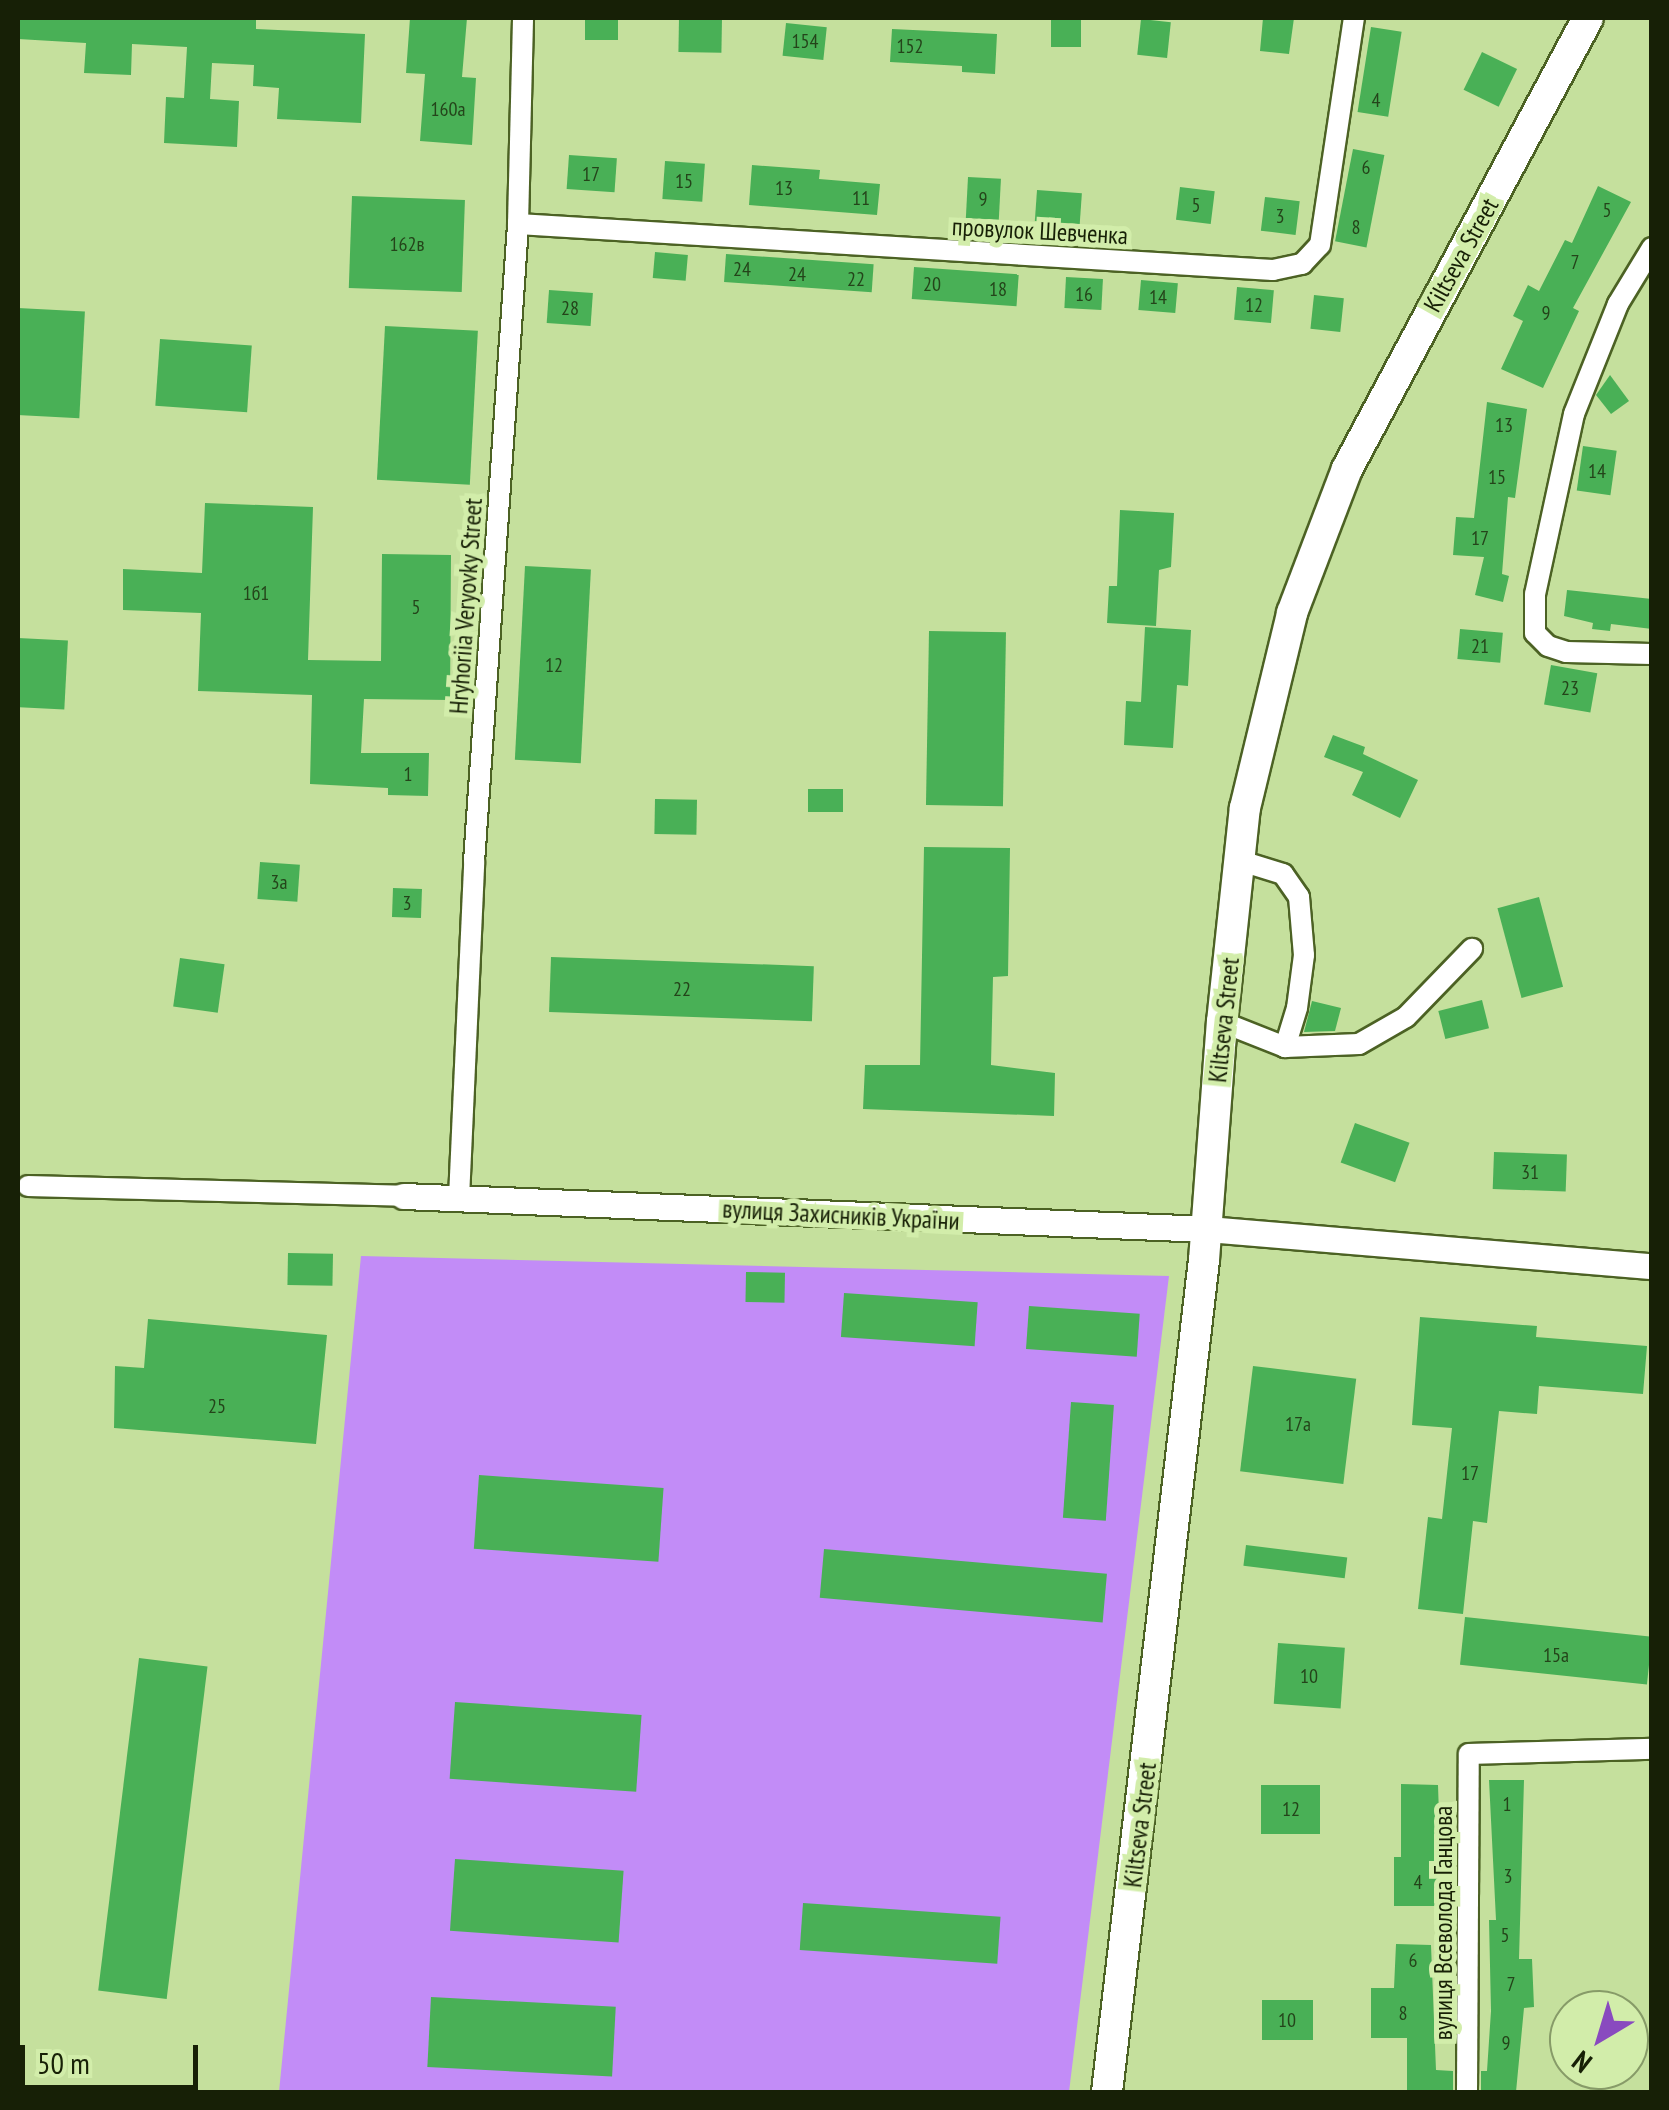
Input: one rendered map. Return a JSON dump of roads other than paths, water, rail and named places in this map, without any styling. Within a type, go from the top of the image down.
[{"type":"main road","name":"Kiltseva Street","points":[[1107,2092],[1208,1230],[1222,1022],[1246,808],[1292,613],[1348,469],[1588,18]]},
{"type":"street","name":"Hryhoriia Veryovky Street","points":[[459,1198],[474,862],[518,224],[523,18]]},
{"type":"street","name":"провулок Шевченка","points":[[518,224],[1273,270],[1302,264],[1320,245],[1354,18]]},
{"type":"street","points":[[1652,248],[1618,304],[1574,414],[1543,541],[1535,633],[1548,646],[1566,652],[1652,654]]},
{"type":"street","points":[[1242,861],[1283,874],[1299,898],[1304,955],[1298,1008],[1285,1046]]},
{"type":"street","points":[[1222,1022],[1285,1046],[1358,1044],[1406,1017],[1472,949]]},
{"type":"street","name":"вулиця Захисників України","points":[[28,1186],[459,1198],[1208,1230],[1652,1266]]},
{"type":"street","name":"вулиця Всеволода Ганцова","points":[[1467,2092],[1469,1754],[1652,1749]]}]
